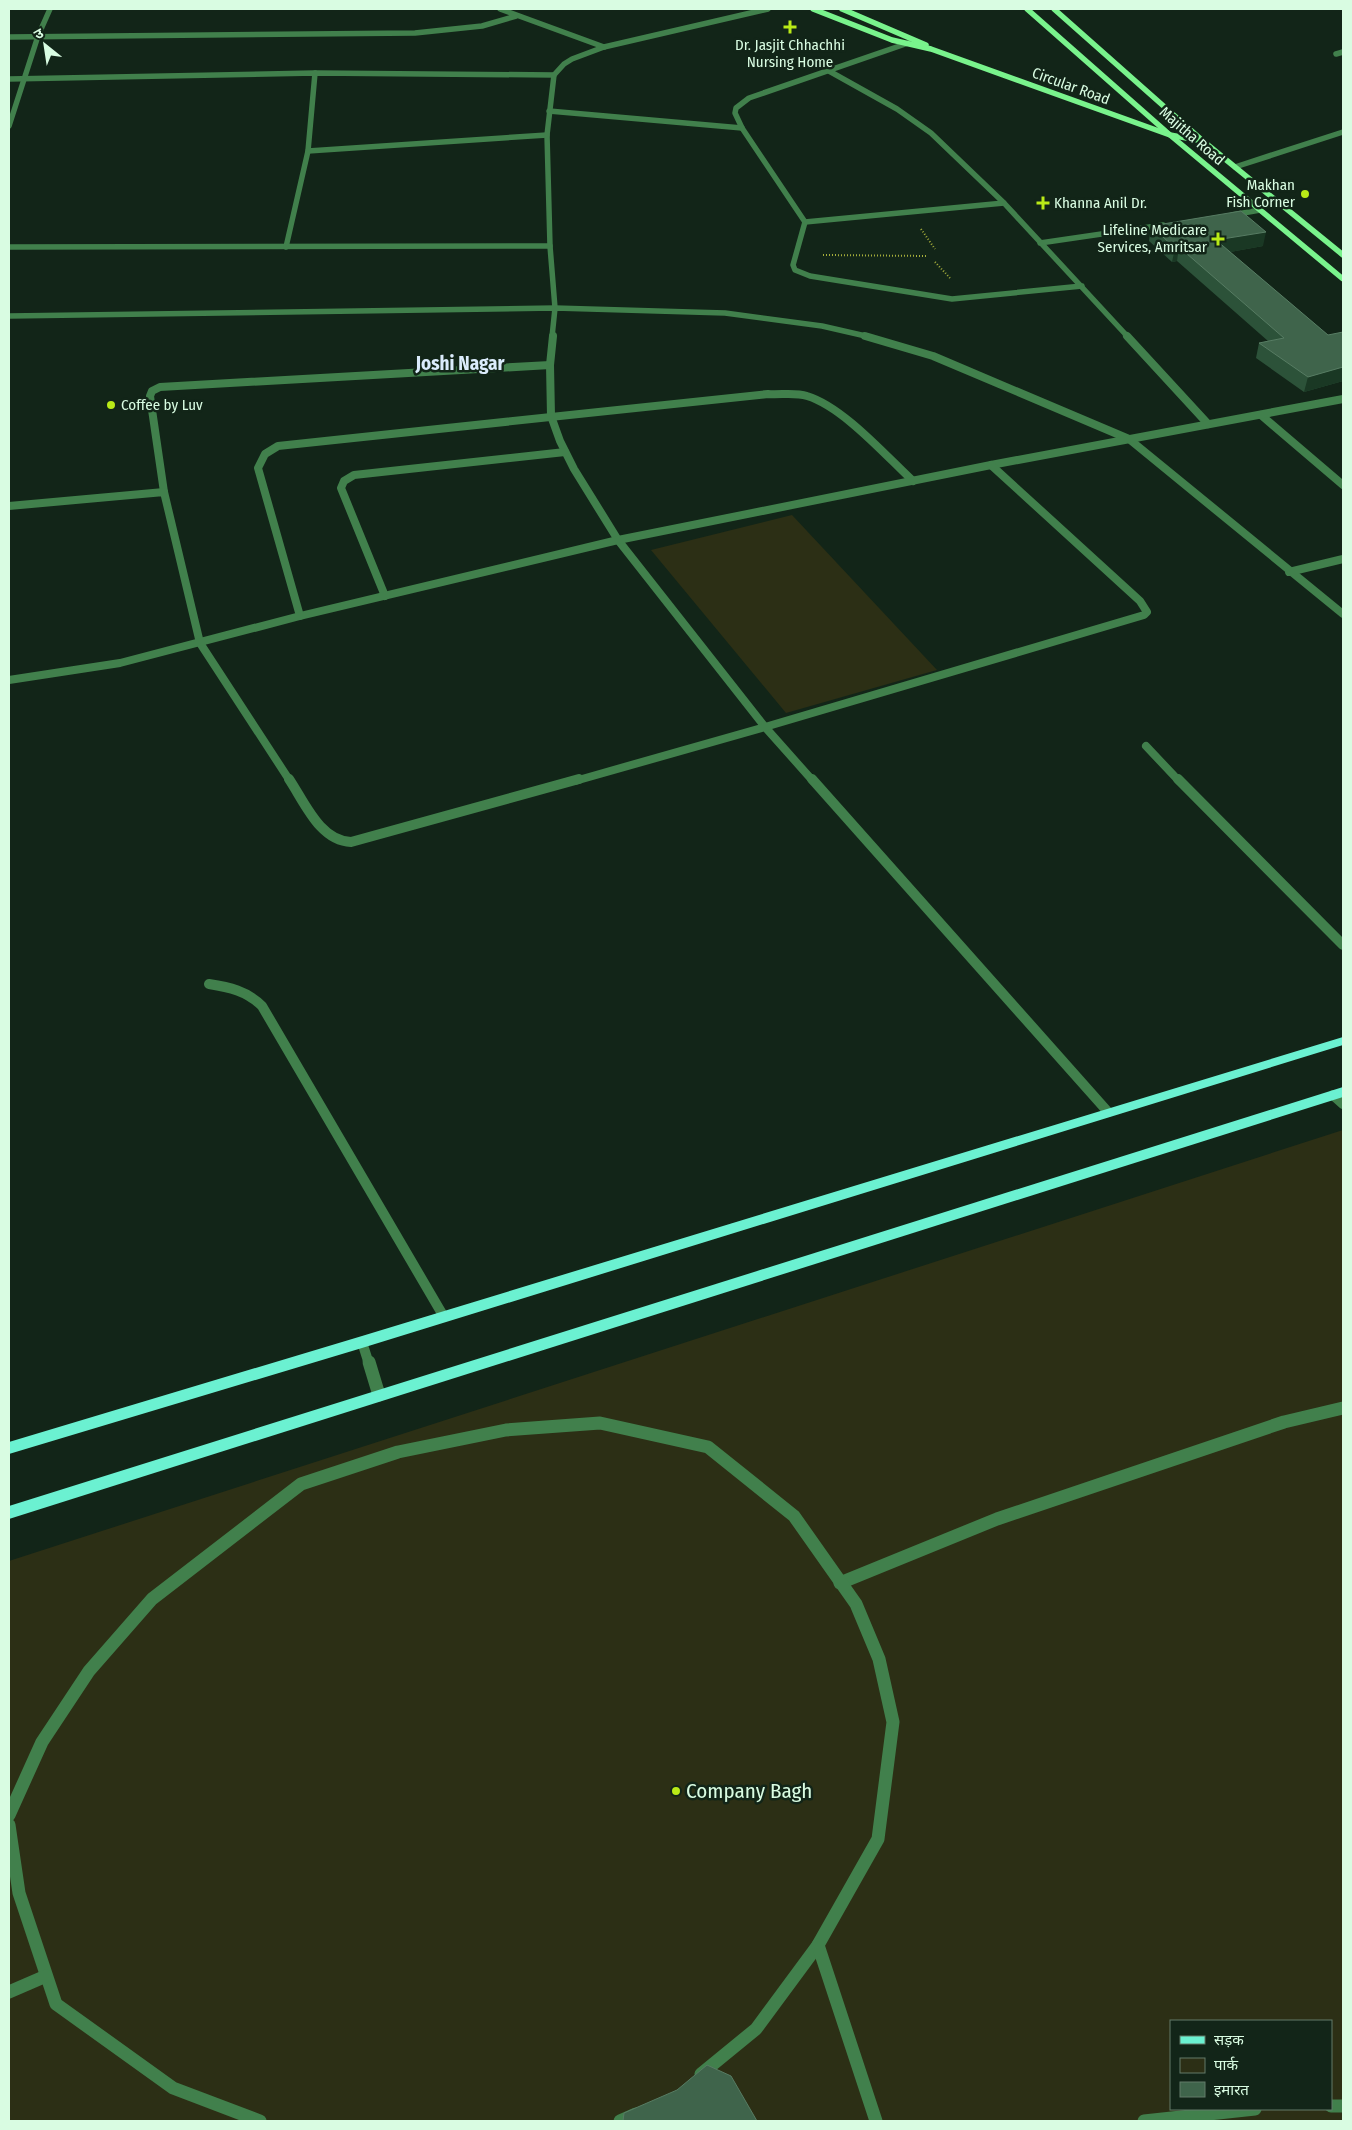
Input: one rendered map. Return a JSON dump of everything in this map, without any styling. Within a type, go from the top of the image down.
[{"type":"main road","name":"Circular Road","points":[[813,9],[906,45],[931,49],[1170,135],[1203,141]]},
{"type":"main road","name":"Circular Road","points":[[842,9],[918,40],[931,49]]},
{"type":"main road","name":"Majitha Road","points":[[1027,9],[1170,135],[1343,279]]},
{"type":"main road","name":"Majitha Road","points":[[1054,9],[1203,141],[1343,255]]},
{"type":"main road","points":[[9,1448],[444,1317],[1343,1041]]},
{"type":"main road","points":[[9,1513],[379,1395],[1340,1097]]},
{"type":"street","points":[[9,126],[38,36],[50,9]]},
{"type":"street","points":[[500,9],[604,47]]},
{"type":"street","points":[[768,9],[604,47],[572,59],[564,64],[554,75],[547,135],[550,246],[555,308],[550,365],[551,416],[565,452],[618,540],[765,727],[1108,1112]]},
{"type":"street","points":[[9,37],[415,33],[482,26],[516,16]]},
{"type":"street","points":[[918,40],[740,103],[736,108],[735,113],[742,128],[805,222],[793,265],[795,270],[810,276],[952,299],[1082,286]]},
{"type":"street","points":[[1336,54],[1343,52]]},
{"type":"street","points":[[829,71],[915,120],[931,134],[1004,203],[1208,424]]},
{"type":"street","points":[[9,78],[315,73],[554,75]]},
{"type":"street","points":[[286,246],[308,151],[315,73]]},
{"type":"street","points":[[549,111],[742,128]]},
{"type":"street","points":[[1235,167],[1343,132]]},
{"type":"street","points":[[308,151],[547,135]]},
{"type":"street","points":[[805,222],[1004,203]]},
{"type":"street","points":[[1222,216],[1260,210]]},
{"type":"street","points":[[1040,243],[1174,223]]},
{"type":"street","points":[[9,247],[550,246]]},
{"type":"street","points":[[9,316],[555,308],[725,313],[822,326],[858,334],[933,356],[1129,439],[1289,572],[1343,614]]},
{"type":"street","points":[[550,365],[160,387],[152,391],[150,396],[164,492],[200,643],[322,829],[336,841],[344,843],[357,842],[765,727],[1136,618],[1147,612],[1140,601],[991,465]]},
{"type":"street","points":[[300,616],[258,468],[265,452],[278,446],[768,394],[807,396],[832,408],[913,481]]},
{"type":"street","points":[[9,680],[76,671],[200,643],[300,616],[618,540],[991,465],[1343,399]]},
{"type":"street","points":[[1261,415],[1343,485]]},
{"type":"street","points":[[385,596],[341,488],[341,483],[345,478],[354,475],[565,452]]},
{"type":"street","points":[[9,506],[164,492]]},
{"type":"street","points":[[1289,572],[1343,559]]},
{"type":"street","points":[[1146,746],[1220,823],[1343,945]]},
{"type":"street","points":[[209,984],[238,988],[253,997],[262,1006],[444,1317]]},
{"type":"street","points":[[362,1342],[379,1395]]},
{"type":"street","points":[[840,1582],[997,1519],[1284,1422],[1343,1408]]},
{"type":"street","points":[[9,1815],[42,1742],[89,1671],[152,1599],[301,1484],[398,1452],[506,1430],[600,1423],[708,1447],[794,1516],[856,1604],[879,1659],[893,1722],[878,1839],[818,1945],[756,2029],[688,2085]]},
{"type":"street","points":[[9,1825],[19,1893],[56,2004],[173,2088],[260,2121]]},
{"type":"street","points":[[818,1945],[876,2121]]},
{"type":"street","points":[[9,1992],[46,1976]]},
{"type":"street","points":[[620,2121],[647,2109]]},
{"type":"street","points":[[1144,2121],[1245,2110]]},
{"type":"path","points":[[918,226],[935,249]]},
{"type":"path","points":[[824,255],[928,256]]},
{"type":"green space","points":[[792,515],[937,670],[786,713],[651,550]]},
{"type":"green space","name":"Company Bagh","points":[[1343,1130],[1343,2121],[9,2121],[9,1561]]},
{"type":"building","points":[[1241,211],[1266,232],[1216,240],[1328,335],[1343,332],[1343,367],[1308,377],[1259,343],[1284,338],[1179,247],[1175,248],[1151,226]]},
{"type":"building","points":[[707,2065],[731,2076],[757,2121],[623,2121],[624,2113],[677,2090]]},
{"type":"place","name":"Dr. Jasjit Chhachhi Nursing Home","points":[[790,27]]},
{"type":"place","name":"Makhan Fish Corner","points":[[1305,194]]},
{"type":"place","name":"Khanna Anil Dr.","points":[[1043,203]]},
{"type":"place","name":"Lifeline Medicare Services, Amritsar","points":[[1218,239]]},
{"type":"place","name":"Coffee by Luv","points":[[111,405]]},
{"type":"place","name":"Company Bagh","points":[[676,1791]]},
{"type":"district","name":"Joshi Nagar","points":[[460,363]]}]
